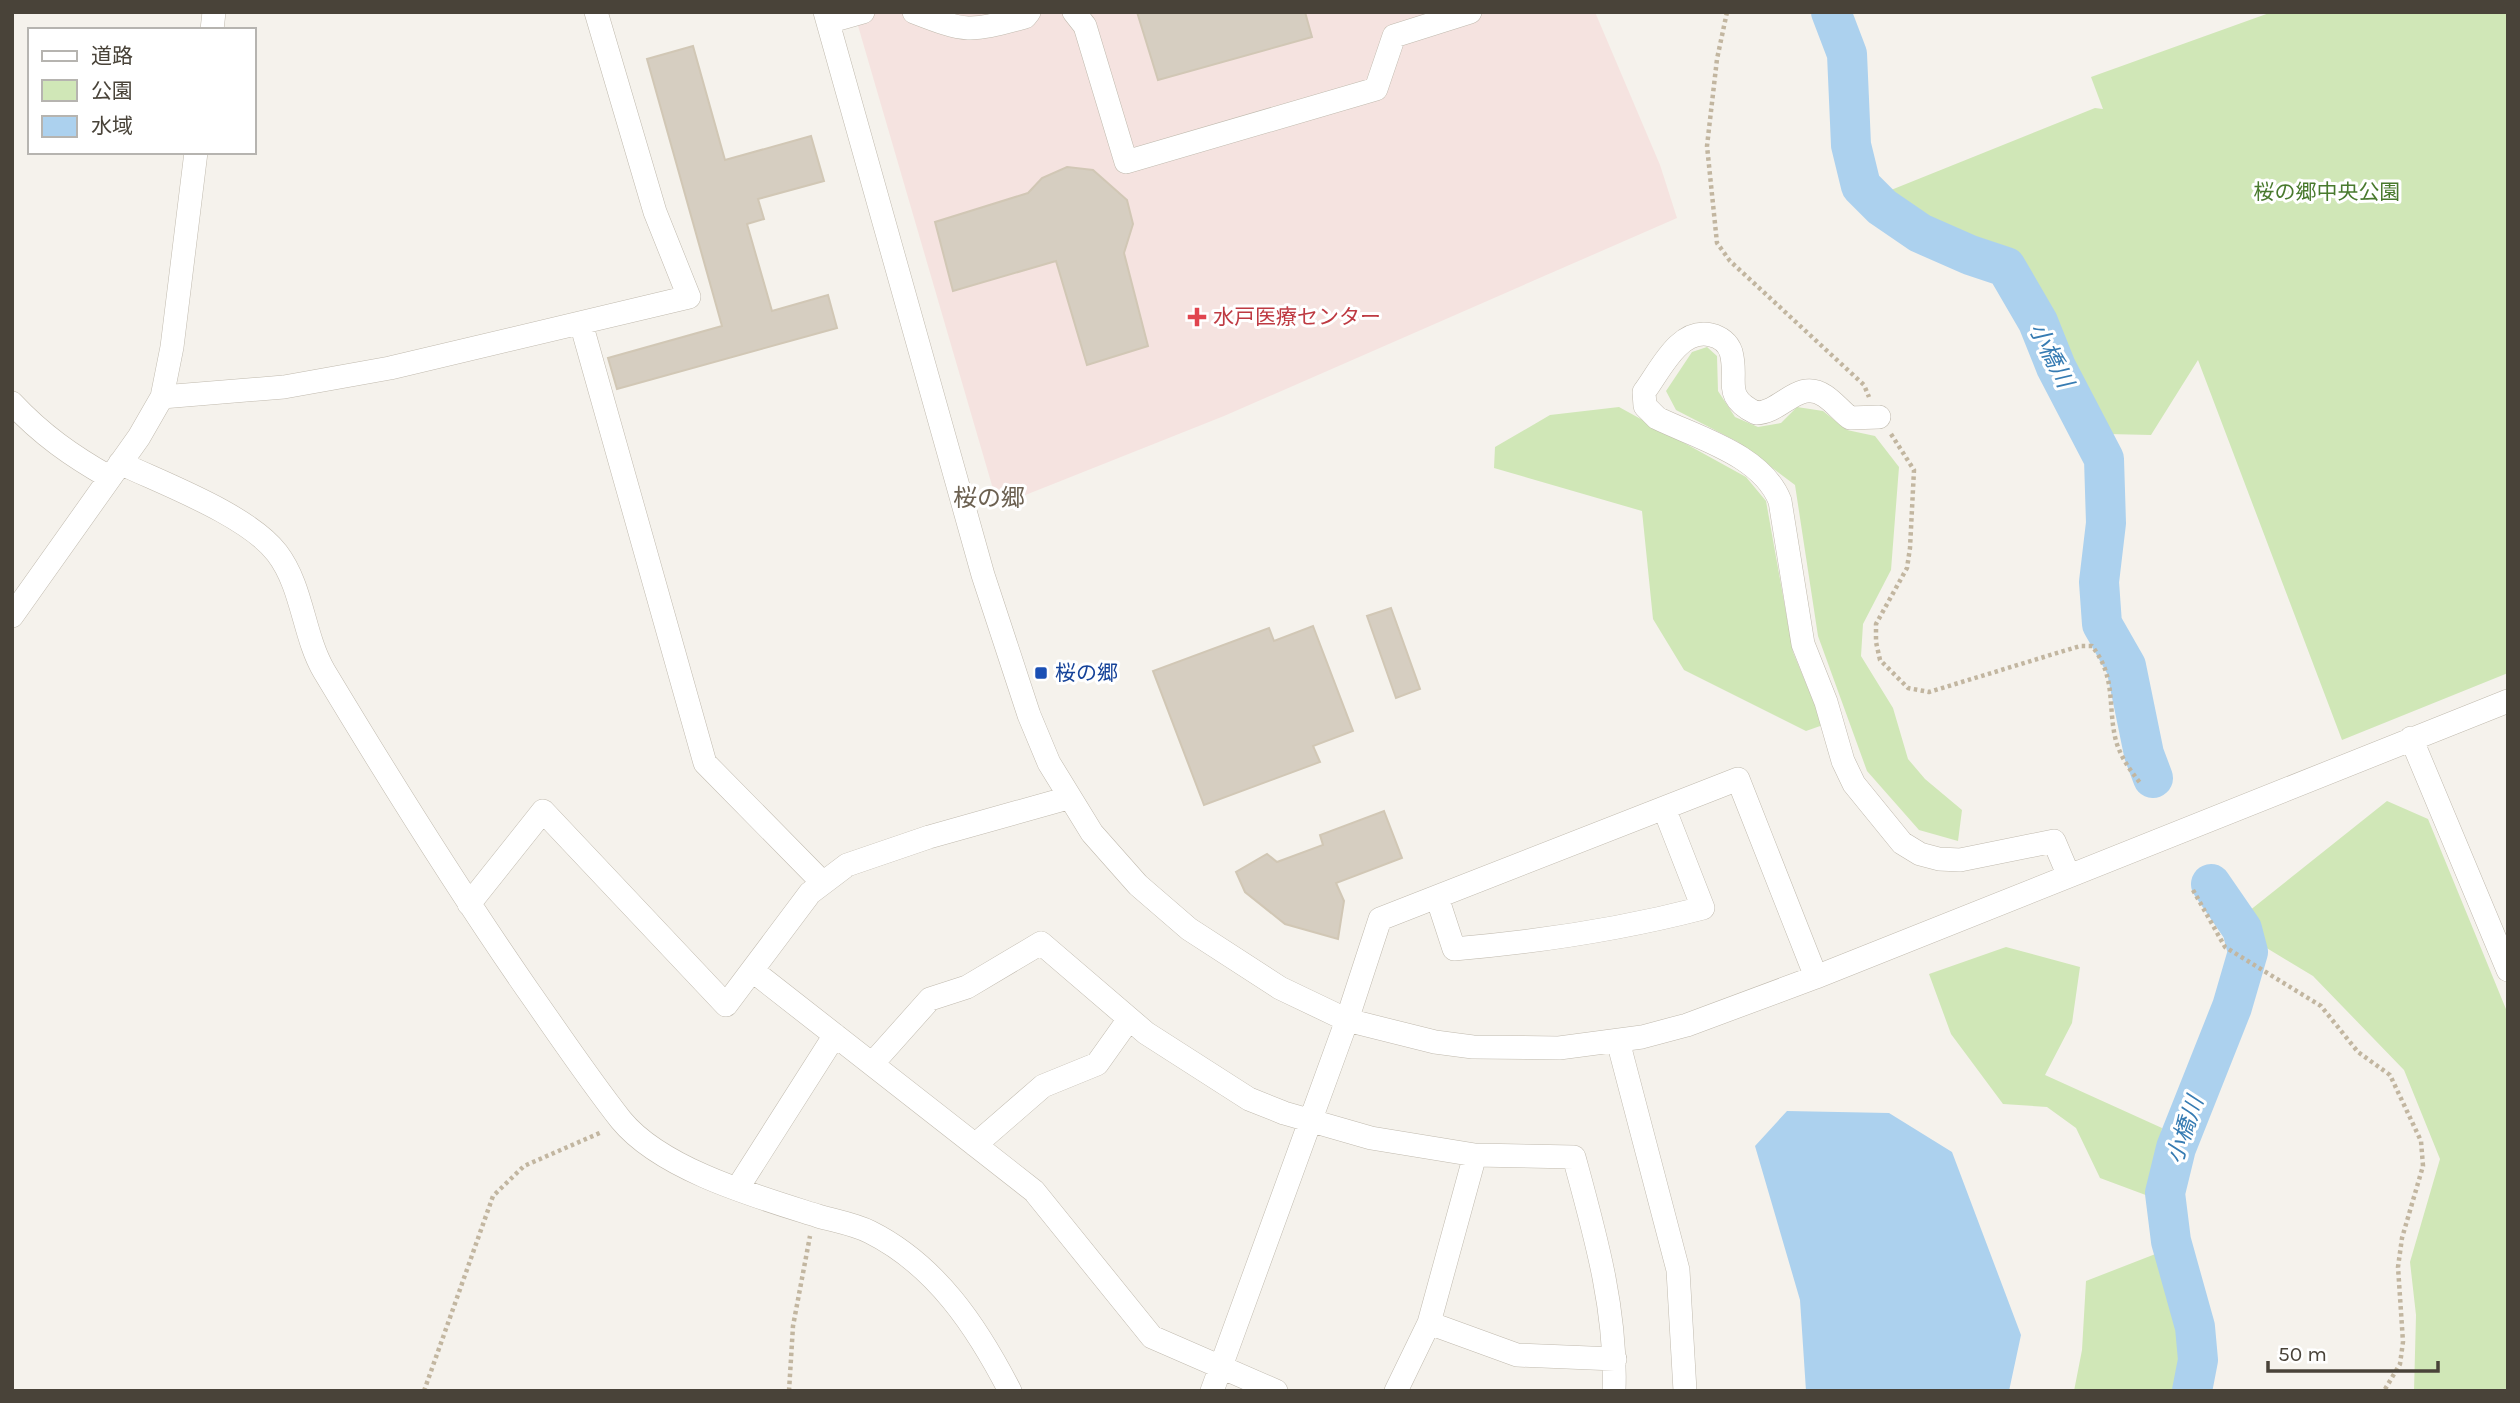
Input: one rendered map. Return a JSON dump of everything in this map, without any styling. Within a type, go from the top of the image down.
[{"type":"street","points":[[162,397],[284,387],[350,375],[689,297],[655,212],[596,12]]},
{"type":"street","points":[[863,12],[827,17],[983,575],[1029,715],[1049,763],[1068,798],[1092,833],[1138,885],[1189,929],[1280,988],[1347,1020],[1435,1042],[1473,1046],[1559,1048],[1618,1041],[1687,1025],[1816,977],[2068,874],[2508,701]]},
{"type":"street","points":[[914,12],[957,29],[976,30],[1024,17],[1029,12]]},
{"type":"street","points":[[1074,12],[1086,26],[1126,163],[1376,89],[1394,36],[1470,12]]},
{"type":"street","points":[[12,616],[162,397],[172,346],[196,154]]},
{"type":"street","points":[[581,323],[705,762],[823,883]]},
{"type":"street","points":[[1879,417],[1850,418],[1827,397],[1814,390],[1792,395],[1778,408],[1756,413],[1746,408],[1732,391],[1732,362],[1727,345],[1718,337],[1704,333],[1682,341],[1644,392],[1645,406],[1657,418],[1750,464],[1773,483],[1780,501],[1802,644],[1826,702],[1843,761],[1854,785],[1902,843],[1920,854],[1939,859],[1960,860],[2054,841],[2068,874]]},
{"type":"street","points":[[12,403],[38,431],[66,453],[232,517],[258,534],[277,553],[292,582],[317,660],[413,819],[469,904],[623,1122],[650,1149],[737,1189],[869,1232],[930,1273],[961,1310],[1010,1391]]},
{"type":"street","points":[[2411,738],[2508,970]]},
{"type":"street","points":[[1212,1391],[1347,1020],[1380,919],[1738,779],[1816,977]]},
{"type":"street","points":[[469,904],[544,811],[726,1004],[810,893],[847,865],[929,837],[1068,798]]},
{"type":"street","points":[[1437,897],[1454,949],[1519,944],[1703,908],[1664,808]]},
{"type":"street","points":[[872,1064],[930,999],[967,987],[1041,943],[1146,1033],[1249,1099],[1310,1121],[1371,1138],[1475,1155],[1574,1157],[1605,1274],[1615,1359],[1614,1391]]},
{"type":"street","points":[[753,971],[1034,1191],[1152,1337],[1276,1391]]},
{"type":"street","points":[[975,1145],[1043,1086],[1097,1064],[1129,1019]]},
{"type":"street","points":[[737,1189],[835,1035]]},
{"type":"street","points":[[1618,1041],[1678,1270],[1685,1391]]},
{"type":"street","points":[[1396,1391],[1429,1323],[1475,1155]]},
{"type":"street","points":[[1429,1323],[1517,1355],[1615,1359]]},
{"type":"path","points":[[1727,12],[1717,59],[1707,146],[1717,243],[1730,261],[1864,386],[1879,417],[1913,470],[1907,568],[1876,624],[1880,660],[1908,688],[1929,692],[2080,646],[2092,646],[2103,660],[2110,681],[2116,740],[2124,763],[2141,784]]},
{"type":"path","points":[[2193,890],[2225,947],[2238,958],[2321,1006],[2358,1052],[2390,1075],[2421,1141],[2423,1166],[2402,1238],[2398,1267],[2403,1342],[2400,1364],[2384,1391]]},
{"type":"path","points":[[424,1391],[493,1196],[524,1166],[623,1122]]},
{"type":"path","points":[[789,1391],[793,1326],[814,1215]]},
{"type":"shaded area","name":"水戸医療センター","points":[[854,12],[1595,12],[1660,165],[1677,218],[1224,416],[998,506]]},
{"type":"green space","name":"桜の郷中央公園","points":[[2272,12],[2508,12],[2508,673],[2342,740],[2198,360],[2151,435],[2108,434],[2020,268],[1951,236],[1891,190],[2095,108],[2103,109],[2091,77]]},
{"type":"green space","points":[[1707,347],[1717,356],[1718,391],[1735,417],[1758,427],[1781,423],[1797,407],[1823,411],[1847,430],[1875,436],[1899,467],[1891,570],[1863,624],[1861,656],[1893,708],[1908,759],[1925,779],[1962,810],[1958,841],[1919,830],[1867,771],[1818,636],[1795,485],[1738,442],[1676,410],[1666,391],[1692,352]]},
{"type":"green space","points":[[1619,407],[1746,477],[1766,501],[1793,652],[1823,725],[1806,731],[1684,670],[1653,619],[1642,511],[1494,468],[1495,447],[1550,415]]},
{"type":"green space","points":[[2387,801],[2428,819],[2508,1014],[2508,1391],[2414,1391],[2416,1315],[2410,1262],[2440,1159],[2404,1070],[2313,976],[2265,947],[2249,911]]},
{"type":"green space","points":[[2006,947],[2080,967],[2072,1023],[2045,1075],[2162,1128],[2151,1197],[2100,1178],[2076,1128],[2047,1107],[2003,1104],[1951,1034],[1929,974]]},
{"type":"green space","points":[[2158,1253],[2183,1321],[2181,1391],[2074,1391],[2082,1350],[2086,1281]]},
{"type":"water","points":[[1787,1111],[1889,1113],[1952,1152],[2021,1335],[2009,1391],[1806,1391],[1800,1300],[1755,1146]]},
{"type":"building","points":[[1137,12],[1305,12],[1312,37],[1158,80]]},
{"type":"building","points":[[693,46],[725,160],[811,136],[824,181],[758,199],[764,219],[747,224],[772,311],[828,295],[837,328],[617,389],[608,358],[722,326],[647,59]]},
{"type":"building","points":[[1067,167],[1093,170],[1127,200],[1133,224],[1124,253],[1148,346],[1087,365],[1056,261],[953,291],[935,222],[1028,193],[1042,178]]},
{"type":"building","points":[[1391,608],[1420,689],[1396,698],[1367,616]]},
{"type":"building","points":[[1313,626],[1353,731],[1313,746],[1320,762],[1204,805],[1153,671],[1269,628],[1274,641]]},
{"type":"building","points":[[1384,811],[1402,858],[1336,883],[1344,901],[1338,939],[1285,924],[1245,892],[1236,872],[1267,854],[1277,862],[1323,845],[1320,835]]},
{"type":"waterway","name":"小橋川","points":[[1831,12],[1847,54],[1851,145],[1861,186],[1882,207],[1920,233],[2006,267],[2038,322],[2056,367],[2104,459],[2106,523],[2099,582],[2102,624],[2126,666],[2144,754],[2153,778]]},
{"type":"waterway","name":"小橋川","points":[[2192,1391],[2198,1360],[2195,1327],[2171,1241],[2165,1193],[2176,1148],[2232,1007],[2248,952],[2242,929],[2211,884]]},
{"type":"place","name":"水戸医療センター","points":[[1197,317]]},
{"type":"place","name":"桜の郷","points":[[1041,673]]},
{"type":"district","name":"桜の郷","points":[[989,498]]}]
